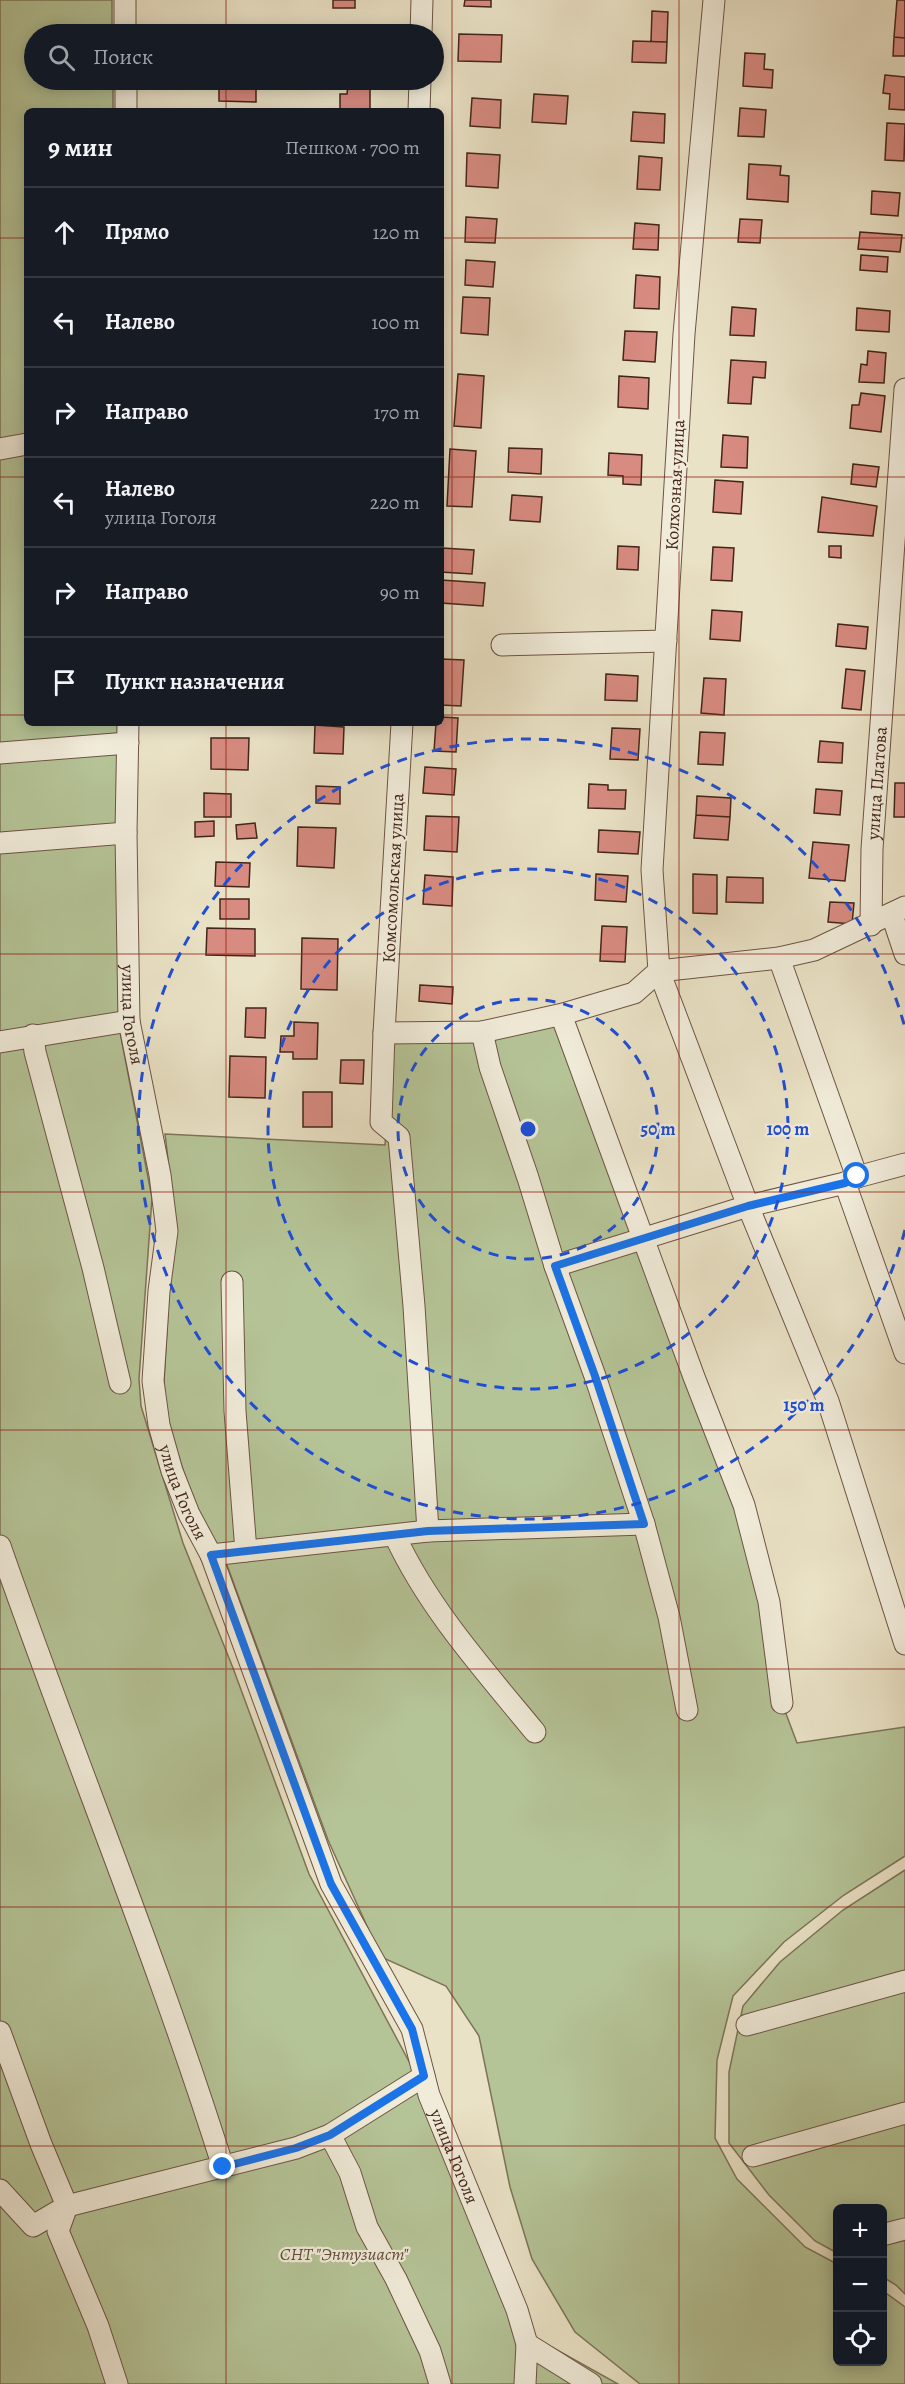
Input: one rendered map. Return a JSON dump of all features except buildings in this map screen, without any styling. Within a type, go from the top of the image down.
[{"type":"street","points":[[125,0],[125,24]]},
{"type":"street","points":[[422,24],[423,0]]},
{"type":"street","name":"Колхозная улица","points":[[714,0],[684,334],[652,870],[659,971],[748,1206],[828,1401],[905,1644]]},
{"type":"street","points":[[126,90],[126,108]]},
{"type":"street","points":[[419,108],[420,90]]},
{"type":"street","name":"улица Платова","points":[[871,925],[873,849],[905,389]]},
{"type":"street","points":[[0,450],[24,445]]},
{"type":"street","points":[[502,645],[666,641]]},
{"type":"street","name":"Комсомольская улица","points":[[402,726],[381,1122],[399,1137],[414,1306],[428,1531]]},
{"type":"street","points":[[0,753],[128,733]]},
{"type":"street","name":"улица Гоголя","points":[[128,733],[126,833],[129,1021],[160,1175],[167,1231],[159,1291],[153,1381],[159,1425],[172,1471],[189,1514],[211,1555],[331,1884],[412,2029],[429,2095],[517,2310],[527,2344],[525,2384]]},
{"type":"street","points":[[0,843],[126,833]]},
{"type":"street","points":[[384,1034],[482,1032],[563,1014],[634,993],[659,971],[779,958],[814,950],[898,911],[905,954]]},
{"type":"street","points":[[779,958],[905,1353]]},
{"type":"street","points":[[563,1020],[643,1240],[744,1505],[769,1602],[782,1703]]},
{"type":"street","points":[[0,1042],[129,1021]]},
{"type":"street","points":[[482,1032],[490,1067],[555,1266],[607,1410],[644,1524],[669,1617],[687,1710]]},
{"type":"street","points":[[33,1035],[35,1052],[93,1268],[120,1383]]},
{"type":"street","points":[[555,1266],[748,1206],[905,1164]]},
{"type":"street","points":[[232,1282],[235,1411],[246,1551]]},
{"type":"street","points":[[211,1555],[428,1531],[644,1524]]},
{"type":"street","points":[[395,1536],[457,1637],[535,1732]]},
{"type":"street","points":[[0,1545],[46,1677],[195,2076],[223,2167]]},
{"type":"street","points":[[747,2025],[905,1981]]},
{"type":"street","points":[[0,2032],[41,2144],[67,2206],[58,2231],[98,2326],[117,2384]]},
{"type":"street","points":[[0,2190],[33,2226],[67,2206],[296,2148],[330,2135],[424,2076]]},
{"type":"street","points":[[753,2156],[905,2113]]},
{"type":"street","points":[[330,2135],[350,2173],[367,2227],[396,2279],[430,2351],[440,2384]]},
{"type":"street","points":[[887,2234],[905,2229]]},
{"type":"street","points":[[527,2344],[591,2384]]},
{"type":"green space","name":"СНТ \"Энтузиаст\"","points":[[0,0],[112,0],[112,24],[24,24],[24,90],[113,90],[113,108],[24,108],[24,726],[119,726],[119,1027],[152,1198],[139,1379],[141,1406],[183,1543],[233,1668],[309,1874],[413,2069],[514,2326],[618,2384],[0,2384]]},
{"type":"green space","points":[[563,1020],[744,1505],[782,1703],[797,1743],[905,1727],[905,1856],[844,1895],[784,1942],[733,1996],[717,2060],[715,2138],[737,2179],[805,2247],[833,2262],[833,2366],[887,2366],[887,2294],[905,2307],[905,2384],[640,2384],[575,2332],[532,2259],[510,2187],[479,2036],[446,1986],[381,1957],[328,1840],[227,1565],[196,1509],[168,1424],[164,1382],[176,1226],[165,1134],[385,1145],[392,1041]]},
{"type":"green space","points":[[905,1870],[905,2294],[887,2279],[887,2204],[833,2204],[833,2251],[815,2241],[769,2195],[729,2143],[729,2072],[743,2006],[780,1962],[843,1910]]},
{"type":"route","points":[[223,2167],[296,2148],[330,2135],[424,2076],[412,2029],[331,1884],[211,1555],[428,1531],[644,1524],[595,1376],[555,1266],[748,1206],[845,1183],[857,1176]]}]
